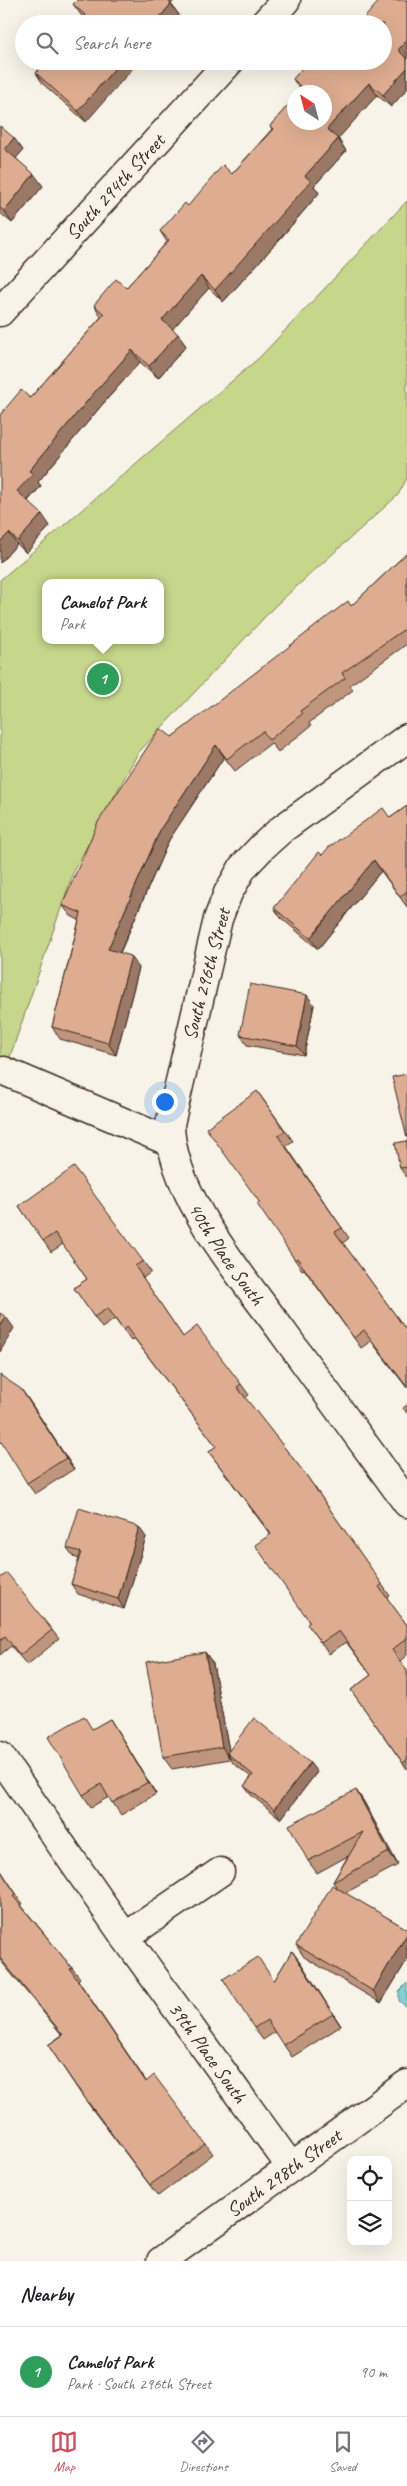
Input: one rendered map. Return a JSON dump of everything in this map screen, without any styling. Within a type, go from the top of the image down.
[{"type":"street","points":[[272,15],[286,0]]},
{"type":"street","name":"South 294th Street","points":[[0,312],[222,70]]},
{"type":"street","name":"South 296th Street","points":[[170,1142],[172,1108],[218,919],[228,893],[243,867],[282,829],[407,738]]},
{"type":"street","points":[[4,1071],[170,1142]]},
{"type":"street","name":"40th Place South","points":[[170,1142],[176,1167],[206,1223],[407,1503]]},
{"type":"street","name":"39th Place South","points":[[0,1756],[125,1937],[291,2167]]},
{"type":"street","points":[[125,1937],[220,1872]]},
{"type":"street","name":"South 298th Street","points":[[161,2261],[407,2084]]},
{"type":"green space","points":[[407,201],[407,478],[398,495],[275,606],[138,753],[74,870],[0,1086],[0,580],[260,357]]},
{"type":"water","points":[[407,1983],[406,2006],[399,2001],[399,1991]]},
{"type":"building","points":[[77,0],[167,0],[171,4],[162,15],[85,15],[73,4]]},
{"type":"building","points":[[380,0],[407,0],[407,40],[398,50],[407,59],[407,68],[383,95],[369,83],[332,124],[332,85],[299,85],[293,79],[300,70],[392,70],[392,15],[367,15]]},
{"type":"building","points":[[38,70],[113,70],[78,111],[36,73]]},
{"type":"building","points":[[287,106],[287,130],[328,130],[338,139],[305,176],[311,181],[215,290],[201,276],[162,320],[178,334],[149,366],[132,350],[93,394],[29,471],[33,474],[17,491],[42,514],[18,541],[9,533],[0,542],[0,415],[21,390],[30,398],[104,314],[94,305],[116,279],[126,288],[169,240],[160,231],[185,203],[188,206],[223,165],[232,174],[273,129],[270,126]]},
{"type":"building","points":[[0,126],[14,138],[5,149],[34,174],[4,211],[0,208]]},
{"type":"building","points":[[407,553],[407,634],[403,630],[342,673],[345,678],[300,711],[302,714],[269,740],[263,731],[227,759],[216,745],[161,828],[108,949],[131,956],[108,1043],[52,1027],[81,913],[62,905],[98,822],[160,728],[172,737],[348,601],[351,606]]},
{"type":"building","points":[[407,806],[407,891],[400,897],[374,860],[310,938],[274,908],[319,852],[322,855],[329,847],[383,808],[390,818]]},
{"type":"building","points":[[250,984],[307,995],[297,1046],[240,1035]]},
{"type":"building","points":[[407,1074],[407,1138],[392,1077]]},
{"type":"building","points":[[257,1091],[285,1131],[278,1136],[342,1228],[335,1232],[407,1331],[407,1387],[364,1330],[354,1338],[297,1258],[295,1260],[257,1204],[260,1203],[206,1128]]},
{"type":"building","points":[[407,1141],[407,1167],[400,1168],[395,1143]]},
{"type":"building","points":[[74,1167],[143,1261],[135,1266],[183,1337],[197,1326],[241,1384],[237,1387],[306,1475],[382,1584],[379,1587],[407,1625],[407,1638],[392,1650],[407,1671],[407,1760],[403,1763],[351,1690],[371,1675],[339,1631],[321,1643],[307,1624],[310,1622],[255,1545],[271,1534],[209,1452],[216,1446],[126,1327],[123,1330],[108,1308],[94,1317],[74,1288],[87,1279],[55,1233],[43,1241],[19,1206]]},
{"type":"building","points":[[0,1313],[6,1317],[0,1327]]},
{"type":"building","points":[[0,1375],[21,1389],[66,1458],[27,1483],[0,1440]]},
{"type":"building","points":[[407,1405],[407,1413],[403,1408]]},
{"type":"building","points":[[79,1508],[139,1527],[118,1599],[71,1584],[81,1552],[67,1548]]},
{"type":"building","points":[[7,1573],[52,1630],[20,1655],[5,1636],[0,1640],[0,1578]]},
{"type":"building","points":[[205,1652],[222,1747],[163,1757],[146,1662]]},
{"type":"building","points":[[84,1716],[92,1729],[110,1719],[148,1782],[112,1803],[101,1784],[83,1795],[48,1737]]},
{"type":"building","points":[[254,1718],[310,1763],[274,1809],[244,1786],[253,1775],[227,1753]]},
{"type":"building","points":[[356,1790],[389,1852],[333,1882],[363,1832],[308,1861],[289,1825]]},
{"type":"building","points":[[0,1870],[16,1894],[13,1896],[72,1968],[70,1969],[146,2082],[154,2075],[206,2144],[150,2185],[76,2086],[48,2045],[63,2035],[0,1958]]},
{"type":"building","points":[[332,1885],[407,1929],[407,1934],[373,1991],[296,1945]]},
{"type":"building","points":[[292,1951],[333,2014],[283,2045],[267,2020],[254,2028],[223,1979],[258,1957],[274,1981]]},
{"type":"place","name":"Camelot Park","points":[[103,679]]}]
